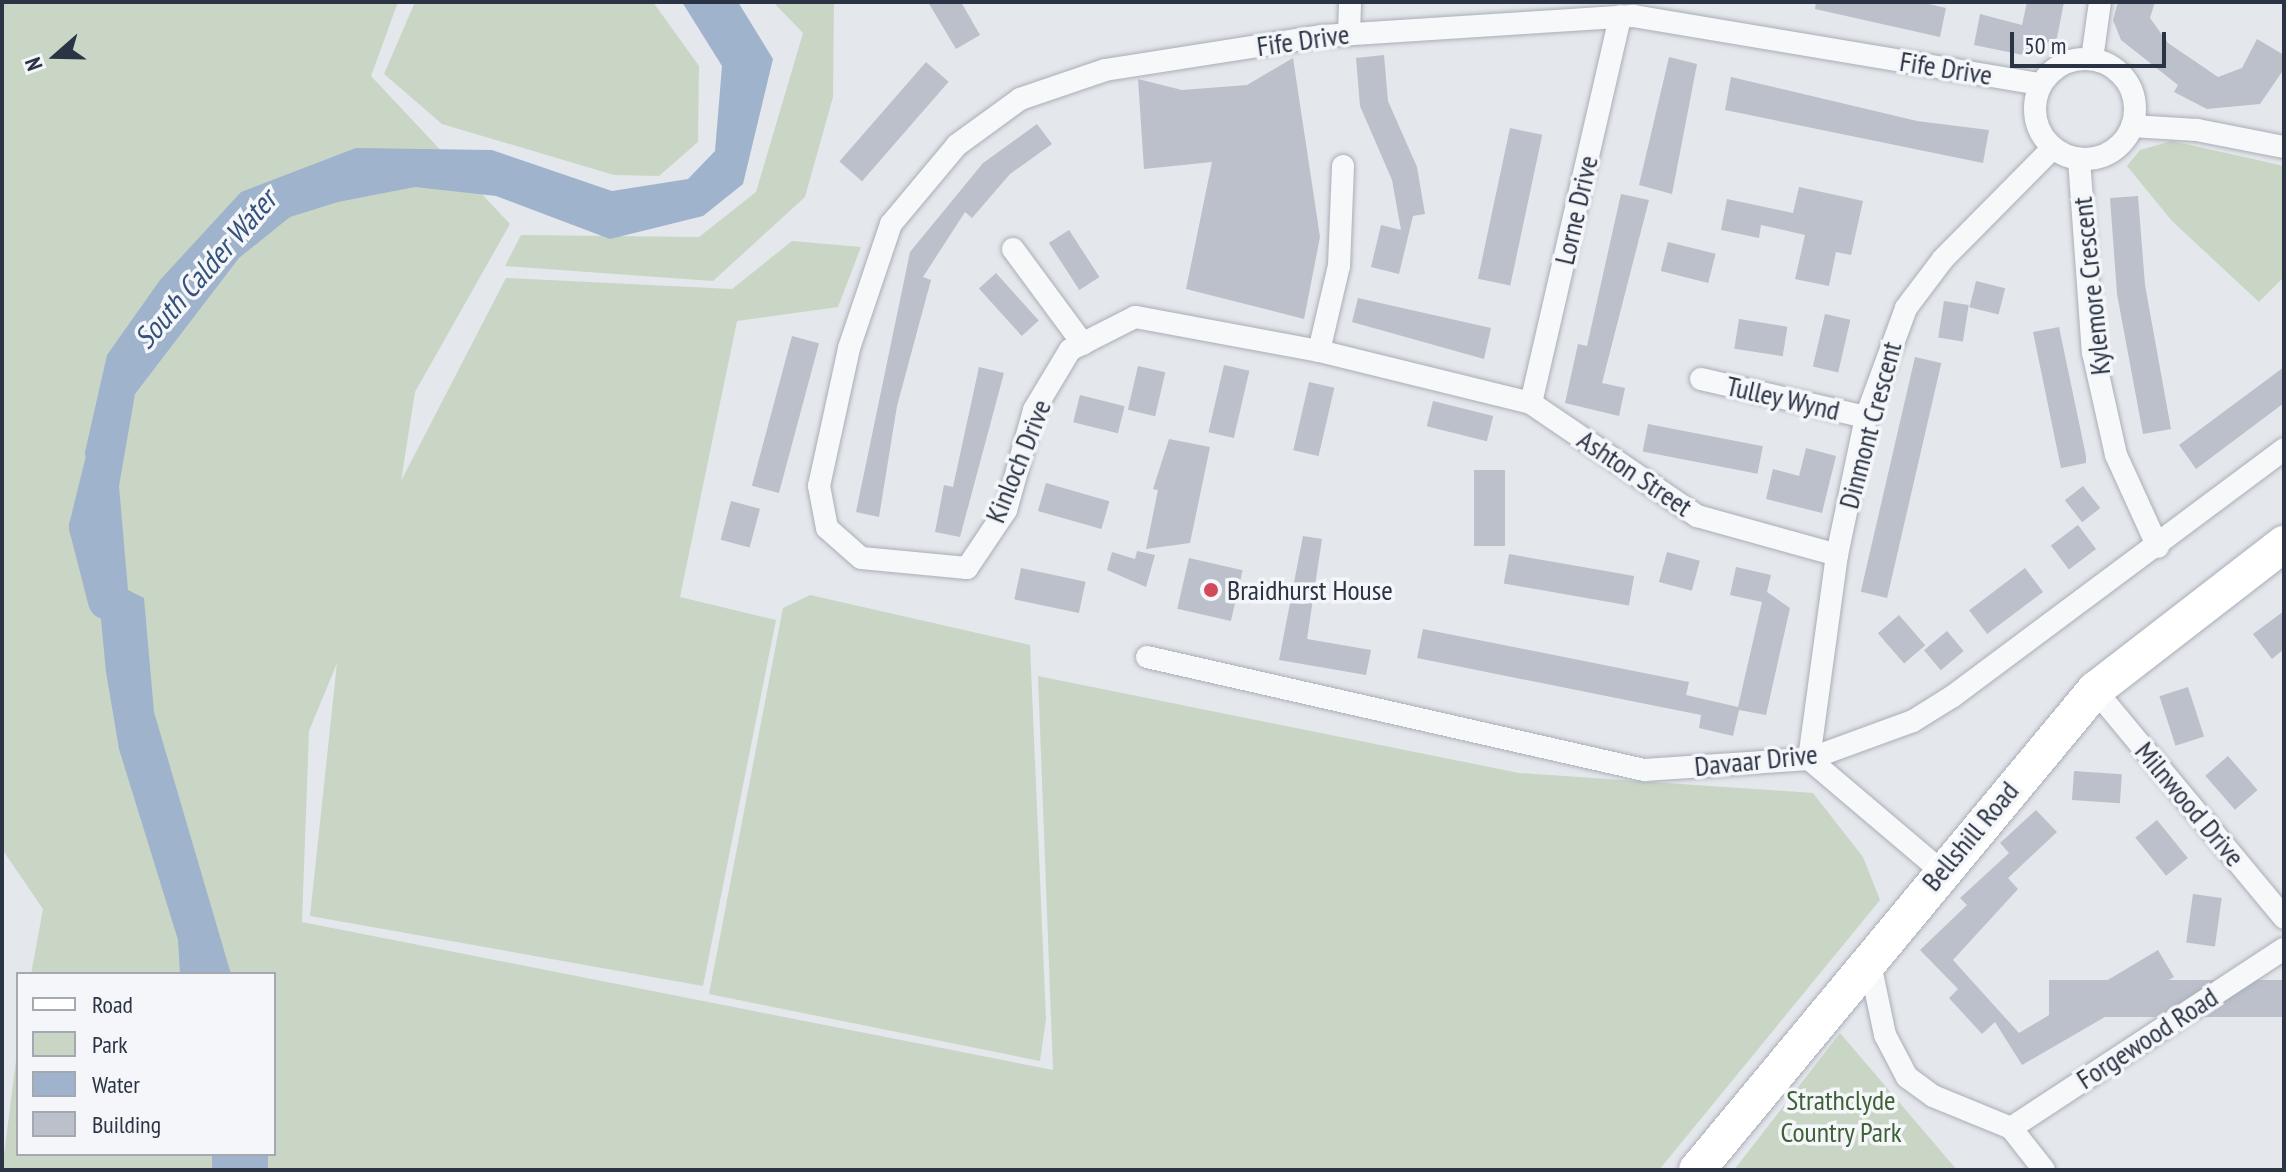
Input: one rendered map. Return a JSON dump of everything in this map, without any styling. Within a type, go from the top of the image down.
[{"type":"main road","name":"Bellshill Road","points":[[1697,1170],[1940,870],[2095,690],[2284,544]]},
{"type":"street","points":[[1349,33],[1350,2]]},
{"type":"street","points":[[2092,59],[2100,2]]},
{"type":"street","name":"Fife Drive","points":[[819,486],[849,348],[891,224],[957,145],[1020,99],[1105,70],[1349,33],[1620,16],[2040,84]]},
{"type":"street","name":"Lorne Drive","points":[[1531,403],[1620,16]]},
{"type":"street","points":[[2053,148],[2034,116],[2040,84],[2067,61],[2092,59],[2128,83],[2132,126],[2284,147]]},
{"type":"street","name":"Kylemore Crescent","points":[[2053,148],[2079,159],[2117,148],[2132,126]]},
{"type":"street","name":"Dinmont Crescent","points":[[1809,759],[1837,555],[1866,417],[1906,308],[1943,259],[2053,148]]},
{"type":"street","name":"Kylemore Crescent","points":[[2079,159],[2093,352],[2116,455],[2158,547]]},
{"type":"street","points":[[1319,351],[1339,266],[1343,166]]},
{"type":"street","points":[[1013,249],[1083,344]]},
{"type":"street","name":"Kinloch Drive","points":[[819,486],[827,528],[861,558],[967,568],[1006,510],[1034,410],[1070,350],[1135,317],[1319,351],[1531,403]]},
{"type":"street","name":"Tulley Wynd","points":[[1701,379],[1866,417]]},
{"type":"street","name":"Ashton Street","points":[[1531,403],[1697,516],[1837,555]]},
{"type":"street","name":"Davaar Drive","points":[[1147,657],[1644,770],[1809,759],[1913,721],[2158,547],[2284,449]]},
{"type":"street","name":"Milnwood Drive","points":[[2095,690],[2284,918]]},
{"type":"street","points":[[1809,759],[1940,870]]},
{"type":"street","name":"Forgewood Road","points":[[2011,1128],[2284,949]]},
{"type":"street","points":[[1869,959],[1885,1035],[1907,1077],[1933,1096],[2011,1128],[2044,1170]]},
{"type":"green space","points":[[2,2],[398,2],[371,76],[510,224],[415,392],[401,481],[506,278],[732,289],[792,241],[861,247],[838,307],[737,321],[680,597],[776,620],[703,986],[310,916],[337,663],[309,731],[302,922],[1053,1070],[1038,676],[1519,773],[1813,793],[1863,857],[1880,900],[1659,1170],[2,1170],[16,1061],[16,1156],[276,1156],[276,972],[31,972],[43,909],[2,849]]},
{"type":"green space","points":[[415,2],[653,2],[699,66],[698,142],[659,176],[614,175],[442,124],[384,74]]},
{"type":"green space","points":[[773,2],[834,2],[833,97],[805,197],[713,281],[505,266],[521,235],[699,237],[756,192],[803,33]]},
{"type":"green space","points":[[2172,141],[2284,166],[2284,277],[2259,302],[2172,221],[2127,166],[2140,150]]},
{"type":"green space","points":[[810,595],[1030,645],[1046,1019],[1040,1061],[709,994],[783,608]]},
{"type":"green space","name":"Strathclyde Country Park","points":[[1840,1033],[1957,1170],[1734,1170]]},
{"type":"water","name":"South Calder Water","points":[[682,2],[738,2],[773,59],[743,184],[703,216],[610,239],[496,196],[415,187],[338,202],[290,217],[239,258],[135,394],[119,486],[128,590],[144,598],[154,712],[230,972],[180,972],[178,940],[119,749],[106,672],[85,452],[107,355],[160,280],[241,192],[356,148],[492,150],[612,191],[688,179],[715,151],[722,66]]},
{"type":"water","points":[[212,1156],[268,1156],[268,1170],[212,1170]]},
{"type":"building","points":[[928,2],[961,2],[980,35],[956,49]]},
{"type":"building","points":[[1816,2],[1920,2],[1946,8],[1940,37],[1815,9]]},
{"type":"building","points":[[2027,2],[2064,2],[2057,38],[2023,55],[1974,45],[1980,14],[2022,25]]},
{"type":"building","points":[[2118,2],[2155,2],[2150,18],[2168,43],[2218,77],[2242,68],[2257,39],[2284,55],[2284,69],[2260,104],[2207,109],[2174,92],[2178,85],[2121,40],[2113,20]]},
{"type":"building","points":[[1384,55],[1388,101],[1417,167],[1425,214],[1413,216],[1399,274],[1371,267],[1381,225],[1401,230],[1392,180],[1360,106],[1356,58]]},
{"type":"building","points":[[1669,57],[1697,64],[1672,194],[1639,185]]},
{"type":"building","points":[[1293,58],[1320,237],[1304,319],[1186,289],[1212,162],[1144,169],[1138,79],[1182,90],[1247,85]]},
{"type":"building","points":[[926,62],[949,82],[862,181],[839,162]]},
{"type":"building","points":[[1731,77],[1917,121],[1989,130],[1983,163],[1725,110]]},
{"type":"building","points":[[1037,124],[1052,144],[1010,174],[972,218],[965,212],[923,277],[931,280],[897,406],[879,517],[856,512],[910,252],[983,163]]},
{"type":"building","points":[[1510,128],[1542,135],[1510,285],[1478,279]]},
{"type":"building","points":[[1799,187],[1863,201],[1851,255],[1836,252],[1829,286],[1795,279],[1805,235],[1761,225],[1759,238],[1721,230],[1727,199],[1793,213]]},
{"type":"building","points":[[1621,194],[1649,200],[1602,383],[1625,388],[1619,416],[1565,403],[1578,344],[1587,346]]},
{"type":"building","points":[[2138,196],[2145,285],[2171,429],[2143,434],[2117,294],[2110,198]]},
{"type":"building","points":[[1069,230],[1099,277],[1079,290],[1049,243]]},
{"type":"building","points":[[1668,242],[1716,254],[1708,283],[1661,271]]},
{"type":"building","points":[[996,273],[1039,321],[1022,336],[979,288]]},
{"type":"building","points":[[1976,281],[2005,288],[1999,314],[1969,307]]},
{"type":"building","points":[[1358,298],[1491,328],[1484,359],[1352,322]]},
{"type":"building","points":[[1944,301],[1969,305],[1963,341],[1938,338]]},
{"type":"building","points":[[1825,314],[1850,320],[1838,372],[1813,367]]},
{"type":"building","points":[[1739,319],[1787,327],[1783,356],[1734,349]]},
{"type":"building","points":[[2059,327],[2086,456],[2086,463],[2061,468],[2033,332]]},
{"type":"building","points":[[792,336],[819,343],[779,493],[752,486]]},
{"type":"building","points":[[1915,357],[1941,363],[1887,598],[1861,592]]},
{"type":"building","points":[[1224,365],[1249,371],[1234,438],[1208,432]]},
{"type":"building","points":[[1138,366],[1165,372],[1155,416],[1128,410]]},
{"type":"building","points":[[979,367],[1004,373],[960,537],[935,532],[944,485],[953,487]]},
{"type":"building","points":[[2284,367],[2284,403],[2196,469],[2179,445]]},
{"type":"building","points":[[1309,382],[1334,388],[1319,456],[1293,450]]},
{"type":"building","points":[[1080,395],[1125,406],[1118,433],[1073,422]]},
{"type":"building","points":[[1433,401],[1493,416],[1487,441],[1427,426]]},
{"type":"building","points":[[1648,424],[1763,446],[1758,474],[1643,451]]},
{"type":"building","points":[[1169,439],[1210,447],[1190,543],[1146,549],[1158,490],[1153,489]]},
{"type":"building","points":[[1806,448],[1836,456],[1822,513],[1766,499],[1773,469],[1799,476]]},
{"type":"building","points":[[1474,470],[1505,470],[1505,546],[1474,546]]},
{"type":"building","points":[[1046,483],[1109,501],[1101,529],[1038,511]]},
{"type":"building","points":[[2083,486],[2100,508],[2082,522],[2065,500]]},
{"type":"building","points":[[731,501],[760,509],[750,547],[721,540]]},
{"type":"building","points":[[2078,525],[2096,549],[2069,569],[2051,545]]},
{"type":"building","points":[[1303,536],[1322,539],[1307,639],[1371,650],[1366,675],[1279,660]]},
{"type":"building","points":[[1137,551],[1155,555],[1146,587],[1107,570],[1112,552],[1135,559]]},
{"type":"building","points":[[1667,552],[1700,561],[1692,591],[1659,582]]},
{"type":"building","points":[[1509,554],[1634,576],[1629,606],[1504,584]]},
{"type":"building","name":"Braidhurst House","points":[[1189,558],[1243,570],[1231,621],[1177,609]]},
{"type":"building","points":[[1736,567],[1771,575],[1767,592],[1790,608],[1766,715],[1739,710],[1733,736],[1699,728],[1701,715],[1417,658],[1423,629],[1689,682],[1686,695],[1738,707],[1762,602],[1730,595]]},
{"type":"building","points":[[1021,568],[1086,582],[1079,613],[1014,599]]},
{"type":"building","points":[[2025,568],[2043,592],[1987,634],[1969,610]]},
{"type":"building","points":[[2284,611],[2284,649],[2272,659],[2253,634]]},
{"type":"building","points":[[1899,615],[1925,645],[1904,664],[1878,633]]},
{"type":"building","points":[[1947,631],[1964,651],[1941,670],[1924,650]]},
{"type":"building","points":[[2188,687],[2204,736],[2176,746],[2159,696]]},
{"type":"building","points":[[2228,756],[2258,790],[2235,810],[2205,776]]},
{"type":"building","points":[[2074,771],[2122,774],[2120,803],[2072,800]]},
{"type":"building","points":[[2036,810],[2057,832],[2008,878],[2018,889],[1953,960],[2019,1033],[2158,950],[2174,977],[2022,1065],[1995,1022],[1982,1034],[1949,998],[1958,989],[1920,950],[1967,905],[1960,898],[2009,853],[2000,843]]},
{"type":"building","points":[[2157,820],[2188,858],[2166,876],[2135,838]]},
{"type":"building","points":[[2193,894],[2222,898],[2215,947],[2186,943]]},
{"type":"building","points":[[2049,980],[2284,980],[2284,1017],[2049,1017]]},
{"type":"waterway","name":"South Calder Water","points":[[103,466],[88,527],[107,601]]},
{"type":"place","name":"Braidhurst House","points":[[1211,590]]}]
